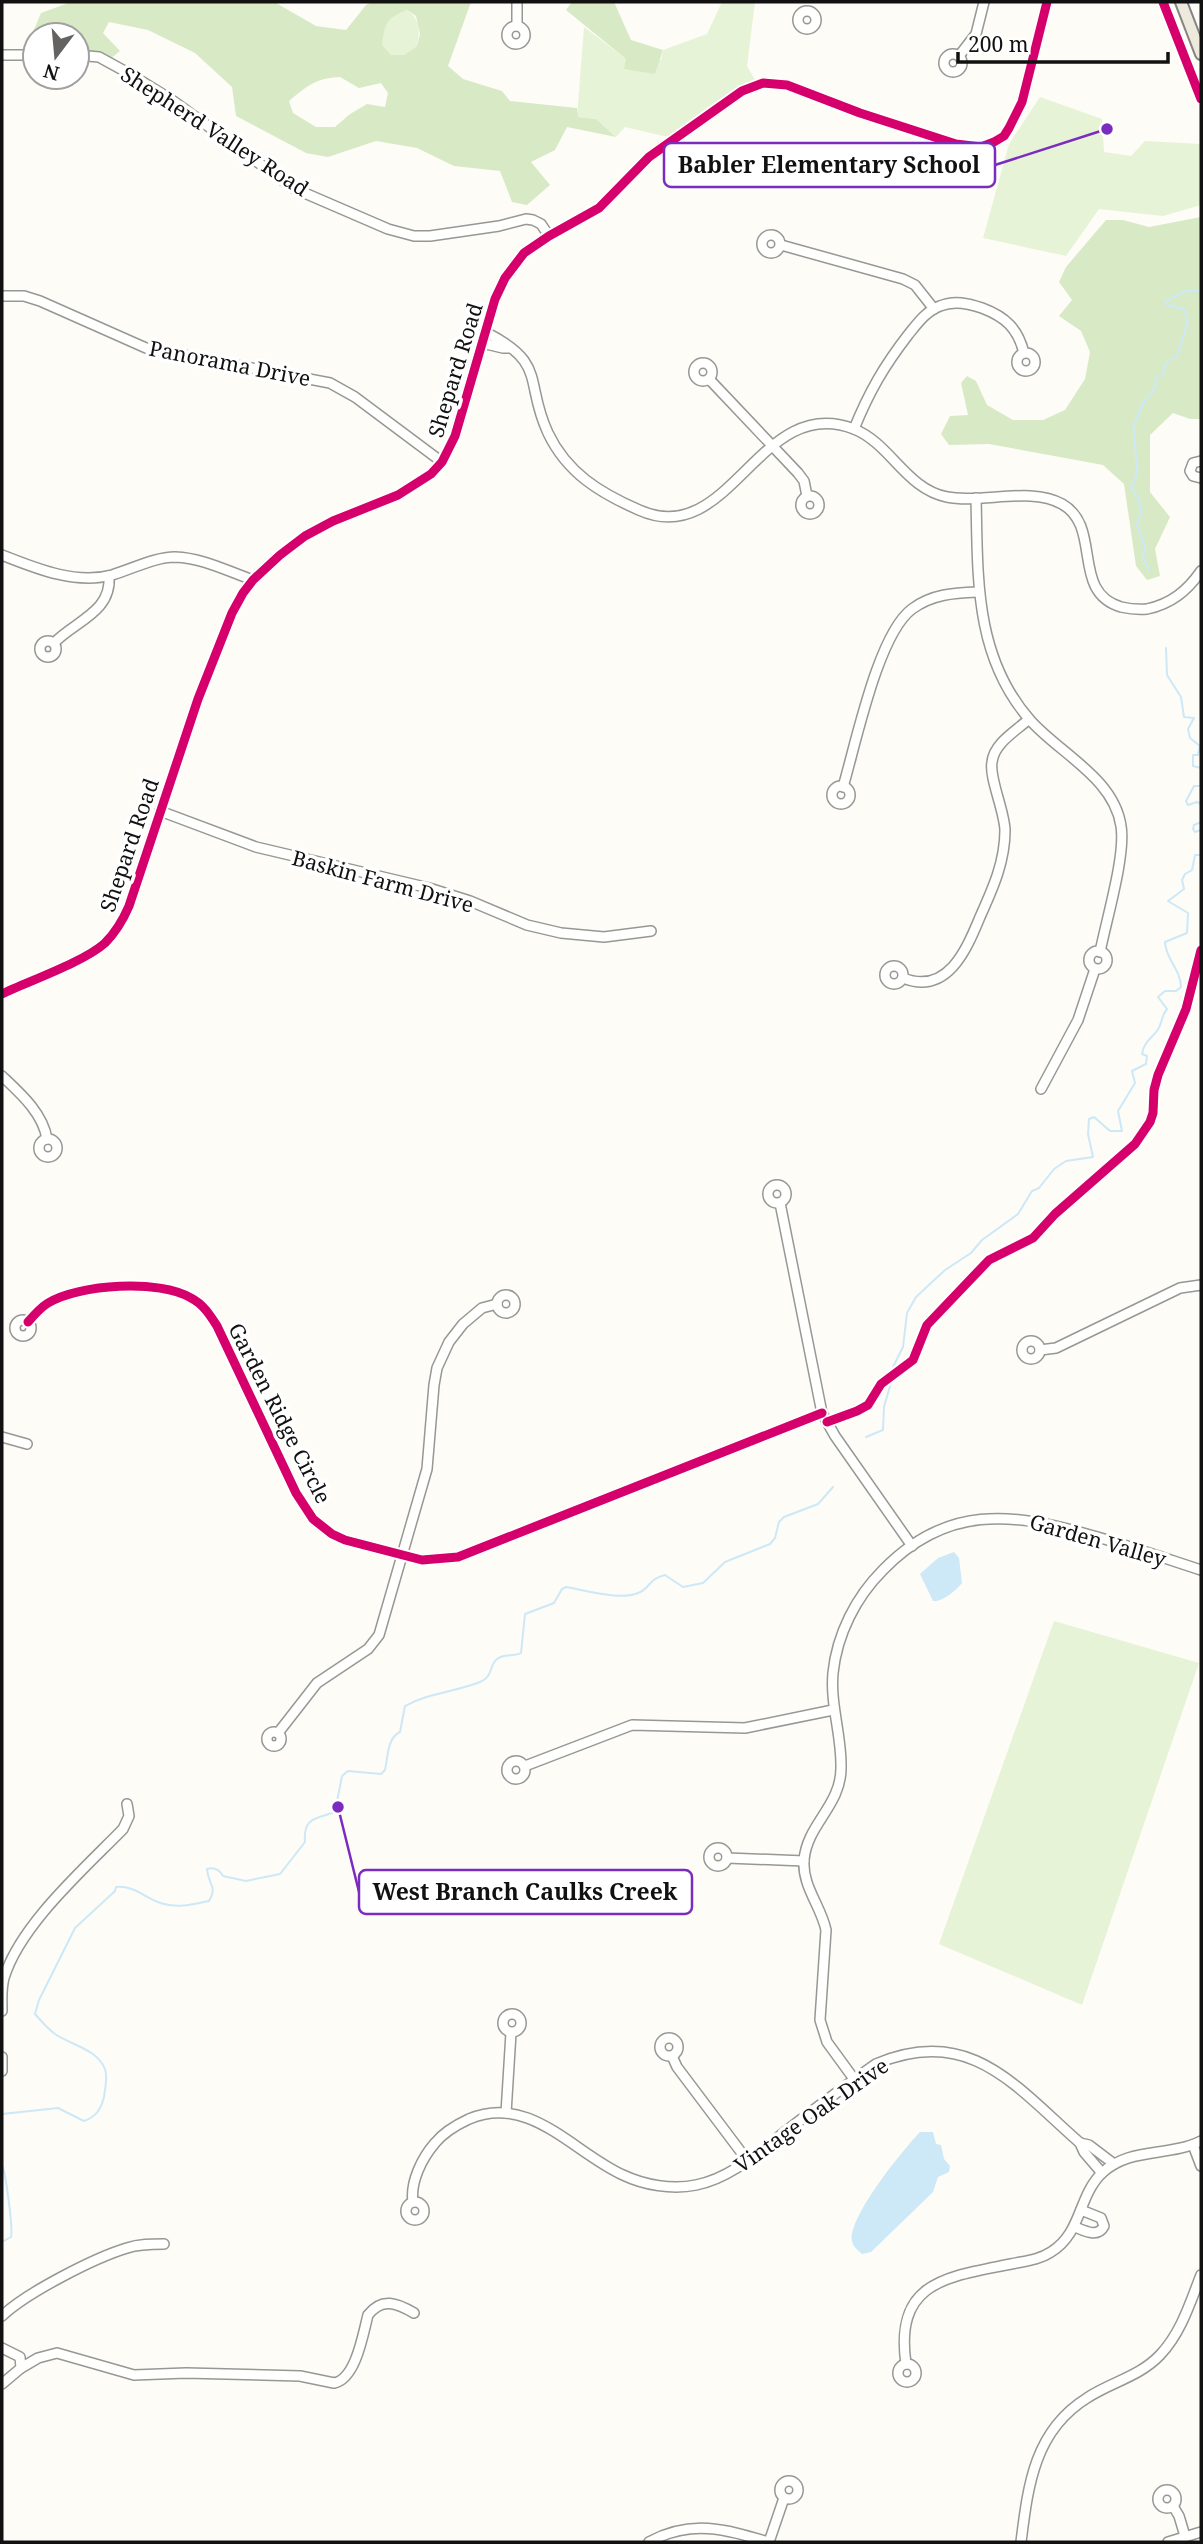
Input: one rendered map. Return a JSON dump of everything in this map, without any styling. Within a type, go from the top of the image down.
[{"type":"main road","points":[[1181,2],[1201,54]]},
{"type":"street","points":[[517,2],[517,26]]},
{"type":"street","points":[[959,56],[976,34],[984,2]]},
{"type":"street","name":"Shepard Road","points":[[2,994],[90,954],[118,929],[129,906],[211,663],[243,593],[253,580],[305,536],[333,521],[398,495],[431,474],[442,462],[455,436],[495,299],[511,268],[524,253],[599,208],[631,174],[667,144],[742,92],[763,83],[787,85],[860,113],[956,144],[981,146],[994,142],[1004,136],[1022,102],[1047,2]]},
{"type":"street","points":[[2,55],[21,55]]},
{"type":"street","name":"Shepherd Valley Road","points":[[91,56],[99,57],[172,100],[293,188],[388,229],[414,236],[430,236],[499,226],[526,219],[541,224],[549,236]]},
{"type":"street","points":[[780,245],[904,279],[915,285],[934,309]]},
{"type":"street","name":"Panorama Drive","points":[[2,296],[24,296],[40,301],[146,348],[330,383],[355,397],[442,462]]},
{"type":"street","points":[[854,429],[867,396],[883,367],[922,317],[934,309],[962,303],[995,313],[1015,329],[1024,353]]},
{"type":"street","points":[[485,332],[506,342],[509,348]]},
{"type":"street","points":[[482,342],[509,348],[527,363],[545,426],[569,466],[596,489],[641,511],[659,516],[679,517],[708,505],[772,445],[790,433],[817,424],[835,424],[868,436],[918,485],[929,492],[947,497],[1049,498],[1067,506],[1083,527],[1091,578],[1096,589],[1114,605],[1138,610],[1166,603],[1191,585],[1201,571]]},
{"type":"street","points":[[709,379],[804,481],[807,496]]},
{"type":"street","points":[[1201,461],[1193,463],[1190,468],[1193,476],[1201,478]]},
{"type":"street","points":[[976,498],[978,592],[982,620],[999,672],[1030,719],[1104,789],[1118,813],[1121,826],[1121,847],[1100,952],[1106,957],[1106,962],[1101,969],[1095,969],[1078,1020],[1041,1089]]},
{"type":"street","points":[[2,555],[58,575],[109,576],[171,557],[208,562],[253,580]]},
{"type":"street","points":[[227,571],[243,593]]},
{"type":"street","points":[[54,643],[65,631],[105,601],[110,587],[109,576]]},
{"type":"street","points":[[843,786],[883,651],[894,628],[911,609],[933,597],[948,593],[978,592]]},
{"type":"street","points":[[903,978],[917,983],[930,981],[956,965],[965,952],[996,881],[1004,849],[1003,811],[991,764],[999,745],[1030,719]]},
{"type":"street","name":"Baskin Farm Drive","points":[[160,811],[256,847],[429,888],[470,901],[527,925],[561,933],[604,937],[651,931]]},
{"type":"street","points":[[2,1076],[45,1124],[47,1139]]},
{"type":"street","points":[[779,1203],[822,1413],[835,1436],[912,1546]]},
{"type":"street","name":"Garden Ridge Circle","points":[[28,1322],[50,1302],[67,1295],[119,1285],[171,1290],[194,1299],[209,1313],[217,1326],[305,1509],[332,1534],[402,1557],[438,1561],[458,1557],[822,1413]]},
{"type":"street","points":[[1040,1350],[1056,1348],[1180,1288],[1201,1285]]},
{"type":"street","points":[[278,1733],[317,1683],[368,1649],[376,1640],[427,1469],[434,1385],[441,1357],[463,1324],[482,1308],[497,1304]]},
{"type":"street","points":[[2,1437],[27,1444]]},
{"type":"street","name":"Garden Valley","points":[[804,1861],[811,1835],[828,1810],[840,1781],[842,1766],[833,1710],[833,1673],[838,1647],[847,1622],[874,1579],[912,1546],[944,1528],[969,1521],[996,1517],[1021,1518],[1049,1523],[1201,1570]]},
{"type":"street","points":[[525,1766],[632,1725],[745,1728],[833,1710]]},
{"type":"street","points":[[2,2011],[5,1975],[25,1939],[51,1903],[123,1829],[129,1816],[127,1804]]},
{"type":"street","points":[[727,1858],[804,1861],[806,1882],[823,1917],[826,1930],[820,2020],[827,2042],[854,2079]]},
{"type":"street","points":[[506,2113],[511,2033]]},
{"type":"street","name":"Vintage Oak Drive","points":[[413,2202],[412,2189],[415,2180],[425,2156],[438,2139],[455,2126],[484,2114],[506,2113],[531,2119],[551,2129],[619,2174],[656,2186],[696,2185],[733,2170],[876,2064],[912,2051],[928,2049],[963,2055],[997,2070],[1080,2143],[1102,2173]]},
{"type":"street","points":[[672,2056],[677,2067],[747,2160]]},
{"type":"street","points":[[2,2057],[2,2071]]},
{"type":"street","name":"Vintage Oak Drive","points":[[1080,2143],[1089,2145],[1114,2164]]},
{"type":"street","points":[[906,2364],[904,2328],[912,2307],[930,2286],[957,2275],[1041,2257],[1064,2242],[1075,2227],[1086,2197],[1102,2173],[1114,2164],[1143,2154],[1169,2152],[1197,2143],[1201,2166]]},
{"type":"street","points":[[1075,2227],[1095,2234],[1104,2226],[1101,2218],[1081,2210]]},
{"type":"street","points":[[2,2316],[27,2297],[108,2255],[145,2244],[164,2244]]},
{"type":"street","points":[[1021,2542],[1027,2489],[1040,2451],[1050,2433],[1063,2417],[1086,2398],[1131,2378],[1161,2355],[1180,2327],[1201,2275]]},
{"type":"street","points":[[2,2384],[38,2358],[57,2353],[134,2375],[186,2373],[300,2376],[340,2382],[350,2370],[372,2309],[390,2302],[414,2312]]},
{"type":"street","points":[[2,2348],[20,2357],[22,2368]]},
{"type":"street","points":[[649,2542],[679,2530],[706,2528],[725,2530],[768,2542],[784,2498]]},
{"type":"street","points":[[1172,2506],[1179,2516],[1185,2536]]},
{"type":"street","points":[[1168,2542],[1201,2532]]},
{"type":"green space","points":[[71,2],[266,2],[276,3],[316,26],[346,30],[366,5],[372,2],[471,2],[448,66],[463,79],[502,91],[510,101],[577,108],[578,117],[596,119],[616,137],[567,127],[555,150],[531,162],[550,185],[527,205],[512,202],[500,171],[454,166],[417,148],[376,141],[328,157],[306,153],[236,116],[232,87],[195,53],[148,30],[109,22],[103,33],[120,51],[110,59],[91,54],[91,21],[38,21],[41,13]],"holes":[[[407,10],[416,16],[420,34],[417,46],[404,55],[391,55],[382,45],[386,27],[391,19]],[[340,77],[359,88],[381,83],[388,93],[385,107],[367,104],[335,127],[316,127],[293,113],[289,101],[312,84],[332,78]]]},
{"type":"green space","points":[[572,2],[614,2],[631,40],[663,50],[655,74],[624,69],[626,59],[566,10]]},
{"type":"green space","points":[[722,2],[755,2],[747,66],[755,80],[668,137],[625,127],[616,137],[596,119],[577,117],[584,27],[626,59],[661,60],[663,50],[707,34]]},
{"type":"green space","points":[[407,10],[418,26],[417,46],[404,55],[391,55],[381,45],[385,26],[395,16]]},
{"type":"green space","points":[[1040,97],[1102,119],[1104,152],[1131,156],[1145,141],[1201,144],[1201,205],[1163,216],[1099,209],[1066,256],[983,238],[1009,144]]},
{"type":"green space","points":[[1201,217],[1201,419],[1190,419],[1173,413],[1150,435],[1150,492],[1170,517],[1155,549],[1160,576],[1147,580],[1136,566],[1124,484],[1103,465],[989,444],[949,445],[941,434],[950,416],[968,415],[961,383],[967,376],[976,381],[987,405],[1013,420],[1043,420],[1065,410],[1085,379],[1090,352],[1081,331],[1059,316],[1072,300],[1059,282],[1066,267],[1106,220],[1123,220],[1149,227]]},
{"type":"green space","points":[[1054,1621],[1199,1663],[1082,2005],[939,1944]]},
{"type":"water","points":[[954,1552],[959,1558],[962,1583],[945,1598],[933,1601],[920,1574],[938,1558]]},
{"type":"water","points":[[920,2132],[933,2132],[936,2144],[941,2145],[944,2159],[950,2166],[949,2172],[938,2177],[933,2192],[871,2252],[862,2254],[852,2241],[859,2216],[878,2184]]},
{"type":"waterway","points":[[1149,571],[1143,557],[1145,546],[1137,526],[1141,509],[1139,499],[1131,488],[1136,473],[1133,427],[1143,403],[1155,389],[1156,378],[1163,374],[1165,364],[1178,355],[1187,326],[1184,309],[1167,305],[1166,301],[1187,291],[1201,290]]},
{"type":"waterway","points":[[1166,648],[1167,675],[1181,697],[1184,717],[1194,718],[1188,729],[1190,738],[1200,746],[1198,755],[1193,755],[1193,766],[1201,768]]},
{"type":"waterway","points":[[1201,786],[1194,786],[1186,801],[1188,805],[1197,802],[1201,804]]},
{"type":"waterway","points":[[1201,822],[1194,825],[1193,829],[1195,832],[1201,830]]},
{"type":"waterway","points":[[893,1367],[903,1347],[907,1313],[916,1297],[945,1270],[971,1253],[982,1240],[1018,1214],[1032,1191],[1039,1188],[1054,1169],[1066,1161],[1093,1157],[1088,1134],[1089,1119],[1094,1117],[1110,1131],[1122,1131],[1118,1111],[1135,1083],[1132,1071],[1146,1064],[1147,1056],[1142,1054],[1143,1049],[1158,1029],[1167,1009],[1158,997],[1165,991],[1176,991],[1181,987],[1165,942],[1187,933],[1188,913],[1168,901],[1184,889],[1182,880],[1185,874],[1192,870],[1195,855],[1201,855]]},
{"type":"waterway","points":[[866,1437],[883,1430],[884,1407],[892,1379]]},
{"type":"waterway","points":[[2,2114],[58,2108],[84,2121],[100,2109],[106,2079],[101,2062],[90,2052],[55,2034],[35,2014],[39,2000],[75,1928],[115,1891],[116,1887],[135,1890],[164,1904],[181,1906],[209,1901],[213,1889],[207,1869],[214,1868],[223,1876],[246,1881],[280,1874],[305,1842],[306,1827],[309,1823],[335,1812],[342,1776],[348,1771],[381,1774],[385,1770],[390,1743],[400,1732],[405,1706],[423,1698],[480,1682],[498,1659],[521,1653],[525,1614],[554,1603],[566,1587],[622,1596],[638,1593],[655,1579],[665,1575],[683,1587],[703,1583],[725,1562],[770,1544],[775,1538],[779,1522],[784,1517],[818,1504],[833,1487]]},
{"type":"waterway","points":[[2,2165],[11,2232],[11,2237],[2,2242]]},
{"type":"cycle path","points":[[2,994],[84,957],[105,943],[116,930],[129,906],[198,699],[232,613],[243,593],[280,555],[305,536],[333,521],[398,495],[431,474],[442,462],[455,436],[495,299],[505,278],[524,253],[599,208],[649,157],[742,91],[763,83],[787,85],[860,113],[956,144],[981,147],[994,142],[1004,136],[1022,102],[1047,2]]},
{"type":"cycle path","points":[[1163,2],[1201,99]]},
{"type":"cycle path","points":[[827,1422],[868,1405],[881,1384],[913,1360],[927,1325],[989,1260],[1033,1238],[1055,1214],[1135,1144],[1150,1122],[1158,1075],[1186,1009],[1201,950]]},
{"type":"cycle path","points":[[28,1322],[48,1303],[99,1288],[160,1288],[195,1300],[217,1326],[296,1493],[313,1519],[332,1534],[345,1540],[422,1560],[458,1557],[822,1413]]},
{"type":"place","name":"Babler Elementary School","points":[[1107,129]]},
{"type":"place","name":"West Branch Caulks Creek","points":[[338,1807]]}]
